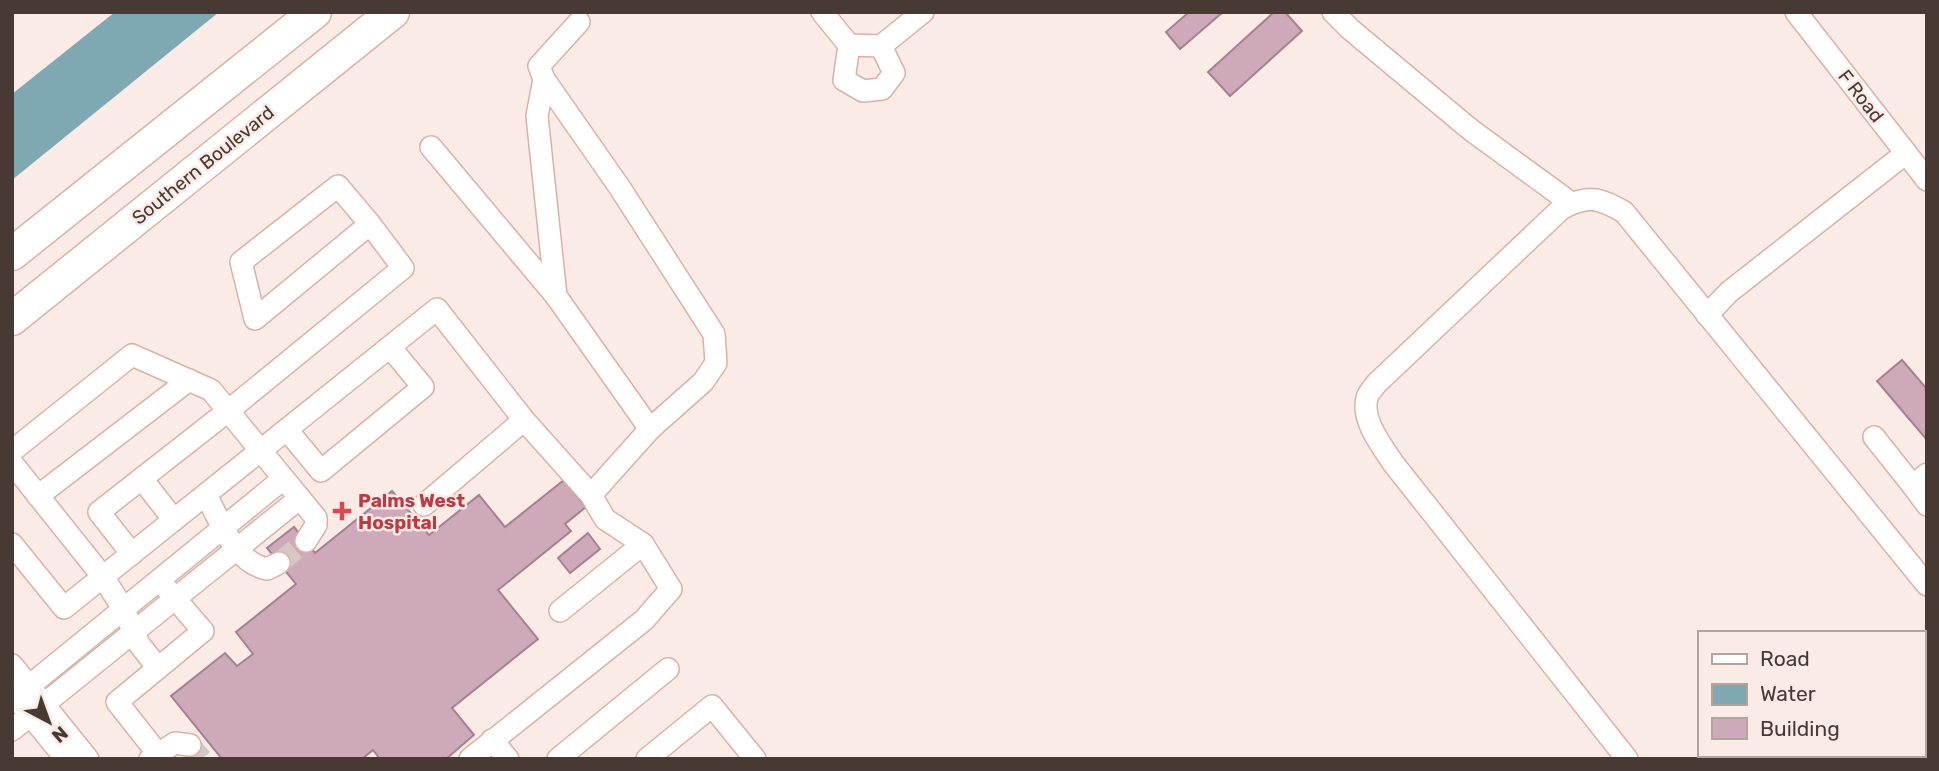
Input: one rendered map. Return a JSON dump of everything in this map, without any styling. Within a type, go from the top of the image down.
[{"type":"highway","points":[[12,254],[315,12]]},
{"type":"highway","name":"Southern Boulevard","points":[[12,319],[393,12]]},
{"type":"street","points":[[822,12],[849,45],[881,47],[923,12]]},
{"type":"street","points":[[1334,12],[1349,29],[1471,130],[1571,203]]},
{"type":"street","name":"F Road","points":[[1796,12],[1914,152],[1927,180]]},
{"type":"street","points":[[581,15],[539,66],[544,79],[620,188],[714,334],[716,362],[704,382],[650,429],[591,495]]},
{"type":"street","points":[[849,45],[844,80],[863,91],[881,89],[894,73],[881,47]]},
{"type":"street","points":[[544,79],[537,116],[556,296]]},
{"type":"street","points":[[431,147],[556,296],[650,429]]},
{"type":"street","points":[[1707,315],[1729,292],[1914,152]]},
{"type":"street","points":[[132,554],[99,512],[403,268],[370,225],[338,186],[241,261],[254,319],[370,225]]},
{"type":"street","points":[[1627,759],[1393,463],[1377,439],[1367,416],[1367,398],[1377,383],[1571,203],[1578,199],[1602,200],[1624,212],[1927,585]]},
{"type":"street","points":[[12,544],[64,608],[436,309],[524,420],[591,495],[605,519],[643,544],[671,590],[644,620],[470,759]]},
{"type":"street","points":[[287,430],[321,471],[423,387],[390,347]]},
{"type":"street","points":[[12,451],[132,355],[211,390],[316,518],[316,525],[306,541]]},
{"type":"street","points":[[38,496],[189,380]]},
{"type":"street","points":[[424,505],[524,420]]},
{"type":"street","points":[[1874,437],[1920,480],[1927,505]]},
{"type":"street","points":[[12,463],[103,577],[124,610],[139,644],[158,668]]},
{"type":"street","points":[[142,479],[174,520]]},
{"type":"street","points":[[18,694],[284,479]]},
{"type":"street","points":[[206,495],[236,549],[249,563],[267,569],[279,563]]},
{"type":"street","points":[[12,730],[300,498]]},
{"type":"street","points":[[560,611],[643,544]]},
{"type":"street","points":[[158,581],[177,598],[203,631],[117,702],[157,757],[175,743],[190,745]]},
{"type":"street","points":[[12,665],[18,694],[88,759]]},
{"type":"street","points":[[558,759],[668,669]]},
{"type":"street","points":[[647,759],[712,706],[748,757]]},
{"type":"street","points":[[38,710],[66,759]]},
{"type":"street","points":[[492,740],[508,759]]},
{"type":"water","points":[[115,12],[219,12],[12,180],[12,94]]},
{"type":"building","points":[[1189,12],[1223,12],[1180,49],[1166,32]]},
{"type":"building","points":[[1274,12],[1285,12],[1302,31],[1230,96],[1208,72]]},
{"type":"building","points":[[1902,360],[1927,389],[1927,440],[1877,381]]},
{"type":"building","name":"Palms West Hospital","points":[[564,480],[586,507],[565,524],[571,531],[498,590],[538,639],[452,708],[474,735],[446,759],[380,759],[373,750],[362,759],[222,759],[171,696],[225,653],[237,666],[253,654],[236,632],[296,584],[267,548],[294,527],[315,553],[392,491],[429,535],[479,495],[505,527]]},
{"type":"building","points":[[588,533],[600,549],[570,573],[558,558]]},
{"type":"tunnel","points":[[279,563],[306,541]]},
{"type":"tunnel","points":[[190,745],[202,759]]},
{"type":"place","name":"Palms West Hospital","points":[[342,511]]}]
